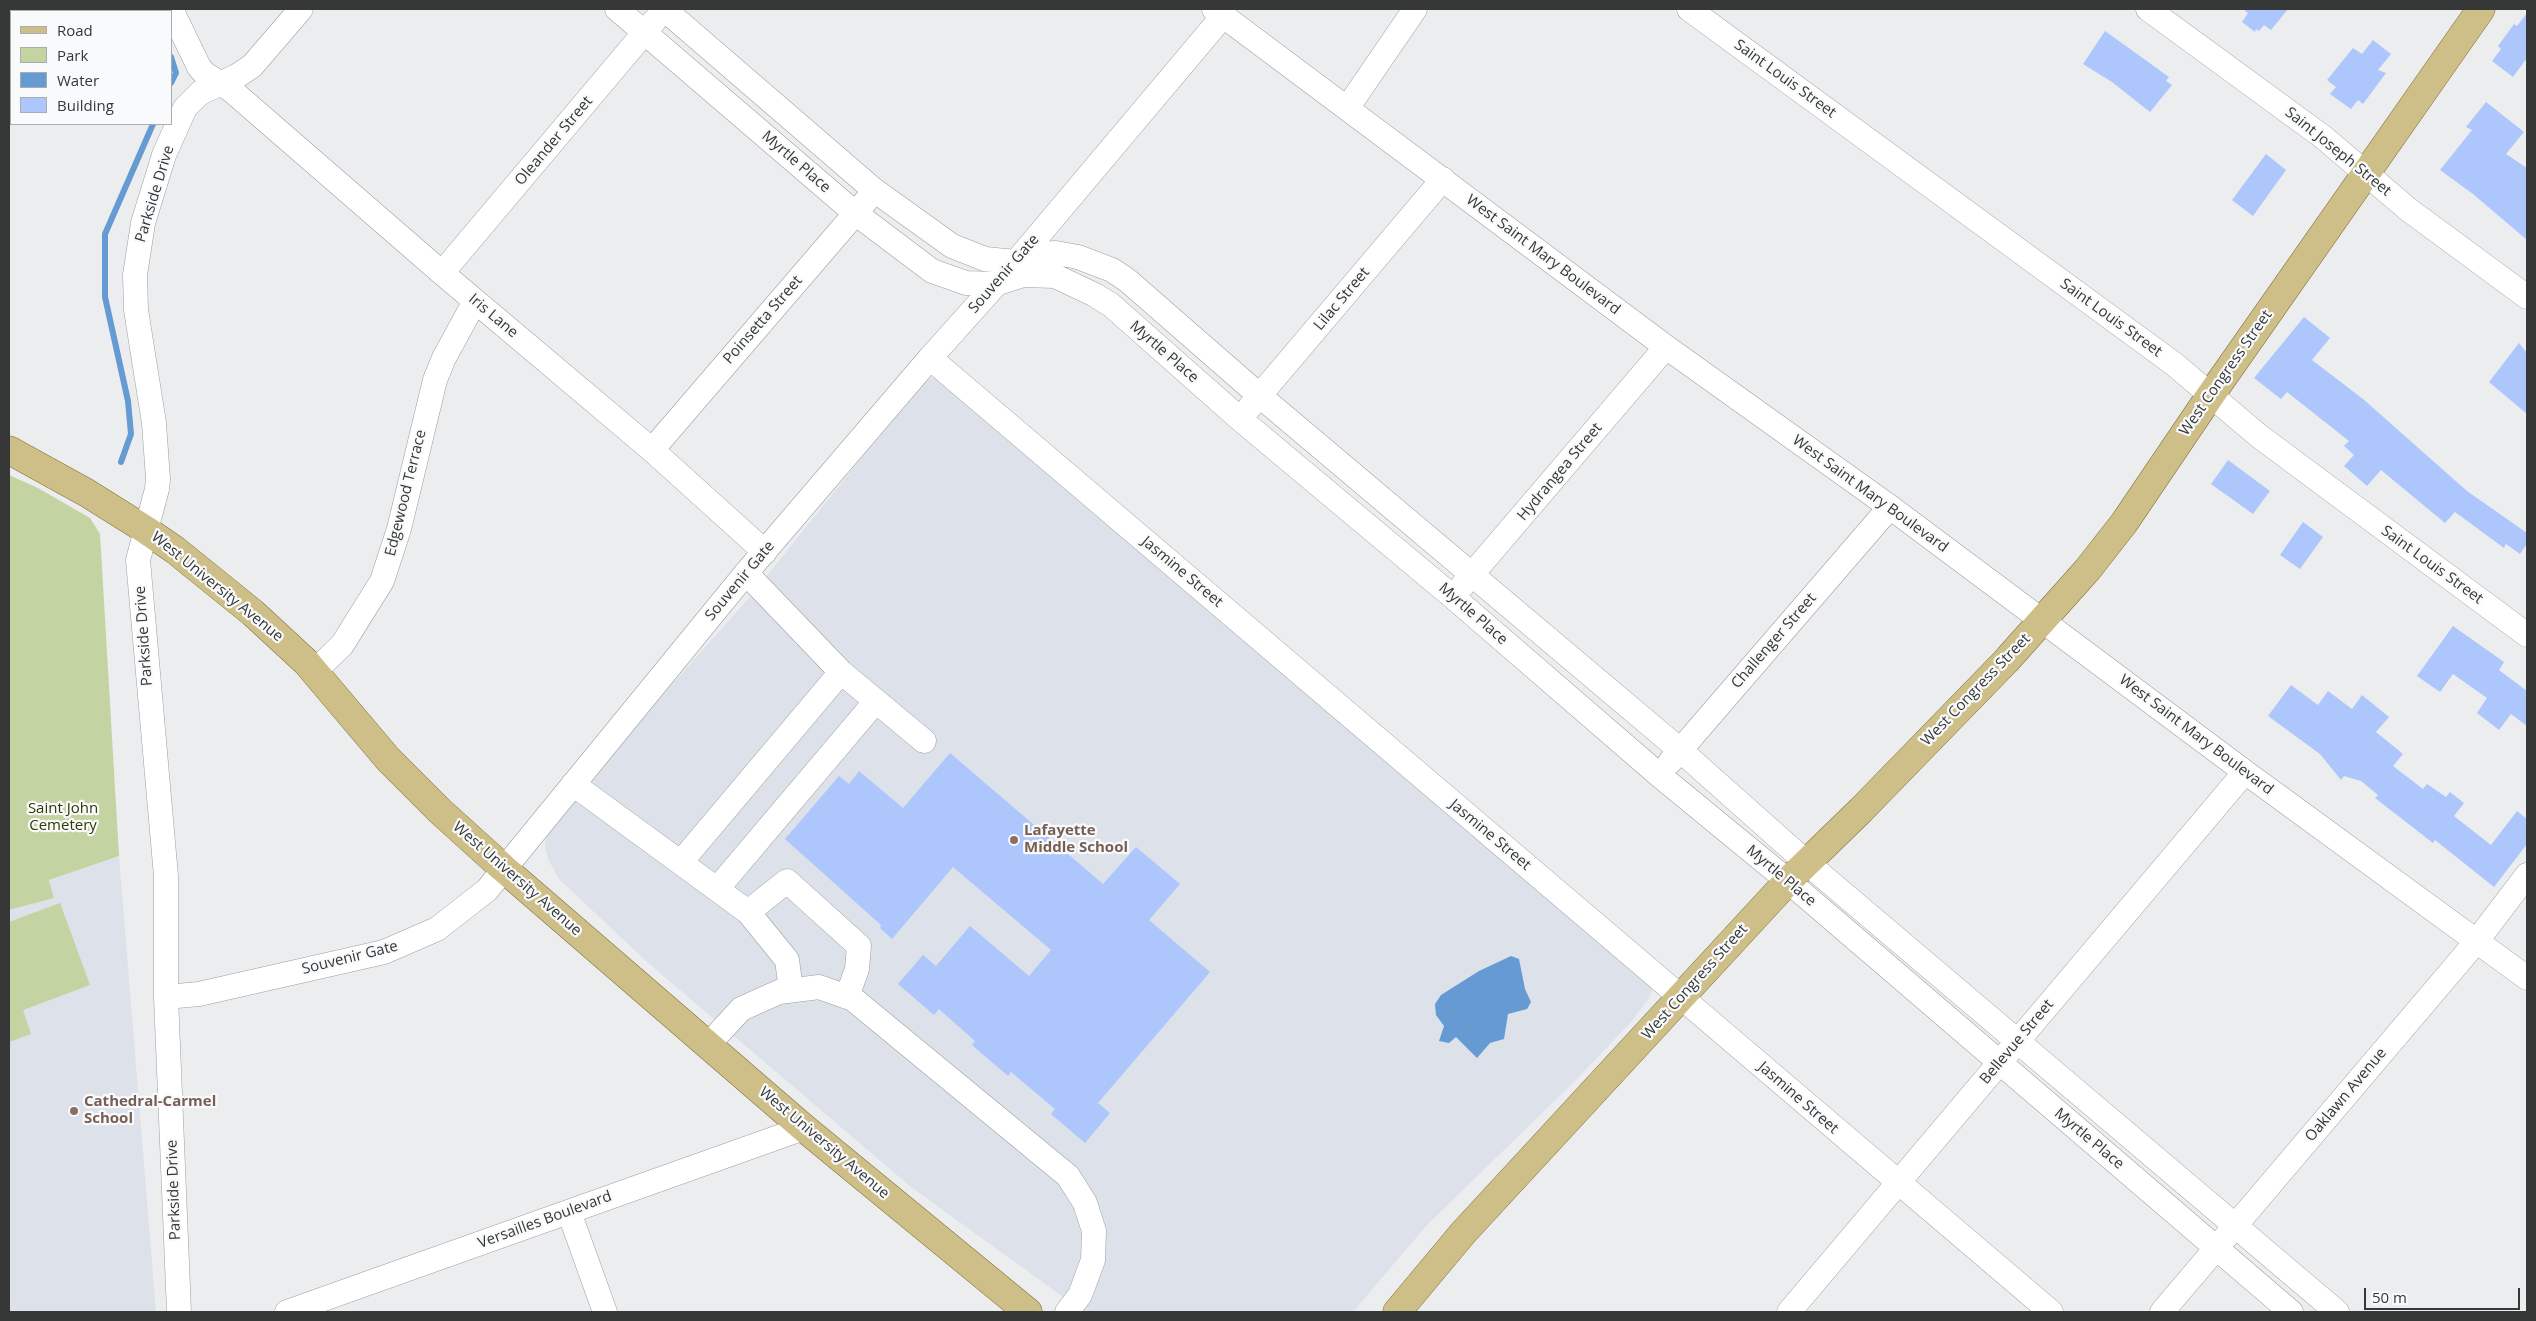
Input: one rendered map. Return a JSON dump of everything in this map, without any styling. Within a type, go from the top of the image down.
[{"type":"main road","name":"West Congress Street","points":[[1397,1312],[1463,1233],[1797,872],[1861,810],[2042,621],[2088,569],[2124,523],[2210,396],[2481,9]]},
{"type":"main road","name":"West University Avenue","points":[[9,450],[87,493],[146,530],[175,550],[252,612],[314,672],[388,759],[440,811],[503,868],[804,1128],[1028,1312]]},
{"type":"street","name":"Parkside Drive","points":[[179,1312],[166,997],[166,876],[138,560],[158,479],[154,423],[136,310],[138,250],[143,223],[164,155],[185,108],[200,93],[237,76],[252,66],[301,9]]},
{"type":"street","name":"Myrtle Place","points":[[617,9],[855,213],[932,271],[966,283],[995,284],[1023,275],[1055,276],[1095,295],[1111,305],[1240,418],[1453,597],[1659,775],[1797,872],[2018,1041],[2337,1312]]},
{"type":"street","name":"Myrtle Place","points":[[664,9],[874,190],[952,246],[985,259],[1016,262],[1027,256],[1056,253],[1078,257],[1112,270],[1680,750],[1797,872],[1999,1064],[2217,1247],[2291,1312]]},
{"type":"street","name":"Oleander Street","points":[[442,273],[664,9]]},
{"type":"street","points":[[1348,107],[1415,9]]},
{"type":"street","name":"Saint Louis Street","points":[[1689,9],[2166,358],[2259,436],[2527,635]]},
{"type":"street","name":"Saint Joseph Street","points":[[2148,9],[2323,137],[2410,210],[2527,297]]},
{"type":"street","points":[[172,11],[199,67],[220,84]]},
{"type":"street","name":"West Saint Mary Boulevard","points":[[1219,12],[1348,107],[1666,348],[1890,507],[2245,772],[2527,978]]},
{"type":"street","name":"Souvenir Gate","points":[[166,997],[200,994],[384,952],[437,929],[472,904],[487,890],[503,868],[746,573],[930,358],[1016,262],[1219,12]]},
{"type":"street","name":"Iris Lane","points":[[220,84],[231,90],[442,273],[652,450],[765,552]]},
{"type":"street","name":"Lilac Street","points":[[1240,418],[1443,180]]},
{"type":"street","name":"Poinsetta Street","points":[[652,450],[874,190]]},
{"type":"street","name":"Edgewood Terrace","points":[[314,672],[342,645],[382,581],[399,529],[435,380],[444,358],[475,301]]},
{"type":"street","name":"Hydrangea Street","points":[[1453,597],[1666,348]]},
{"type":"street","name":"Jasmine Street","points":[[930,358],[2050,1312]]},
{"type":"street","name":"Challenger Street","points":[[1659,775],[1890,507]]},
{"type":"street","points":[[746,573],[841,672],[924,741]]},
{"type":"street","points":[[681,862],[841,672]]},
{"type":"street","points":[[717,889],[876,701]]},
{"type":"street","name":"Bellevue Street","points":[[1789,1312],[2245,772]]},
{"type":"street","points":[[573,784],[748,912],[787,960],[791,990]]},
{"type":"street","name":"Oaklawn Avenue","points":[[2162,1312],[2476,942],[2527,875]]},
{"type":"street","points":[[748,912],[786,880],[859,946],[857,969],[847,997]]},
{"type":"street","points":[[708,1045],[741,1009],[779,992],[819,987],[847,997],[861,1006],[1068,1176],[1085,1203],[1094,1232],[1092,1260],[1080,1295],[1067,1312]]},
{"type":"street","name":"Versailles Boulevard","points":[[286,1312],[804,1128]]},
{"type":"street","points":[[569,1212],[606,1312]]},
{"type":"shaded area","name":"Lafayette Middle School","points":[[934,377],[940,378],[1650,983],[1652,991],[1649,998],[1631,1022],[1575,1081],[1427,1225],[1353,1312],[1084,1312],[911,1187],[646,961],[559,879],[549,861],[545,847],[546,834],[592,774],[749,598],[864,455],[927,381]]},
{"type":"shaded area","name":"Cathedral-Carmel School","points":[[119,856],[156,1312],[9,1312],[9,910],[54,898],[49,880]]},
{"type":"green space","name":"Saint John Cemetery","points":[[9,475],[38,488],[90,518],[100,534],[119,856],[49,880],[54,898],[9,910]]},
{"type":"green space","points":[[60,903],[90,985],[23,1010],[31,1034],[9,1042],[9,922]]},
{"type":"water","points":[[1511,956],[1519,959],[1525,989],[1531,1002],[1527,1009],[1508,1014],[1504,1039],[1490,1043],[1477,1058],[1456,1037],[1449,1043],[1439,1041],[1444,1026],[1436,1015],[1435,1004],[1441,995],[1479,971]]},
{"type":"building","points":[[2243,9],[2288,9],[2271,30],[2264,25],[2259,31],[2256,29],[2255,32],[2242,22],[2248,13]]},
{"type":"building","points":[[2527,13],[2527,58],[2513,77],[2492,61],[2501,49],[2498,46],[2514,24],[2517,26]]},
{"type":"building","points":[[2105,31],[2169,77],[2166,81],[2172,85],[2150,112],[2112,82],[2083,64]]},
{"type":"building","points":[[2373,40],[2391,54],[2378,70],[2386,73],[2363,104],[2358,100],[2351,109],[2330,94],[2336,87],[2327,80],[2353,48],[2362,54]]},
{"type":"building","points":[[2486,102],[2524,132],[2506,154],[2527,168],[2527,240],[2473,194],[2440,170],[2472,130],[2466,127]]},
{"type":"building","points":[[2266,154],[2286,170],[2253,216],[2232,200]]},
{"type":"building","points":[[2304,317],[2330,338],[2312,360],[2363,399],[2467,491],[2527,533],[2527,544],[2520,554],[2506,544],[2504,548],[2455,512],[2445,523],[2381,470],[2367,486],[2344,466],[2354,455],[2344,446],[2349,441],[2287,392],[2281,399],[2254,378]]},
{"type":"building","points":[[2519,343],[2527,353],[2527,414],[2489,382]]},
{"type":"building","points":[[2228,460],[2270,491],[2253,514],[2211,484]]},
{"type":"building","points":[[2303,522],[2323,537],[2300,569],[2280,555]]},
{"type":"building","points":[[2453,626],[2504,662],[2499,670],[2527,691],[2527,726],[2511,714],[2499,730],[2477,713],[2487,698],[2453,674],[2440,692],[2417,676]]},
{"type":"building","points":[[2291,685],[2318,705],[2328,691],[2352,709],[2362,695],[2389,717],[2376,732],[2403,754],[2393,766],[2423,789],[2427,784],[2446,797],[2450,792],[2464,803],[2454,816],[2491,845],[2517,811],[2527,819],[2527,844],[2494,887],[2435,840],[2433,843],[2375,798],[2378,795],[2361,781],[2344,776],[2341,780],[2320,754],[2268,716]]},
{"type":"building","points":[[950,753],[1103,884],[1136,847],[1180,884],[1149,920],[1210,972],[1098,1103],[1110,1113],[1085,1143],[1051,1114],[1055,1109],[1011,1072],[1008,1076],[972,1045],[975,1041],[939,1009],[934,1015],[898,984],[923,955],[936,966],[970,926],[1029,976],[1051,950],[953,867],[892,939],[880,928],[881,925],[785,839],[839,776],[849,784],[859,771],[903,808]]},
{"type":"waterway","points":[[172,60],[176,73],[172,81]]},
{"type":"waterway","points":[[121,462],[131,434],[128,401],[105,297],[105,234],[153,125]]},
{"type":"place","name":"Lafayette Middle School","points":[[1014,840]]},
{"type":"place","name":"Cathedral-Carmel School","points":[[74,1111]]}]
